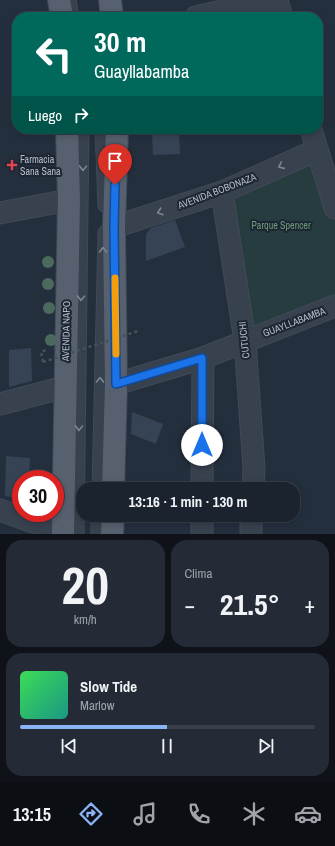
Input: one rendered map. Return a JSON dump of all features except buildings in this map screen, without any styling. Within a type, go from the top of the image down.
[{"type":"main road","points":[[59,0],[61,12]]},
{"type":"main road","points":[[110,0],[111,12]]},
{"type":"main road","name":"AVENIDA NAPO","points":[[67,134],[69,200],[65,387],[68,534]]},
{"type":"main road","points":[[113,482],[116,384],[114,227],[117,134]]},
{"type":"main road","points":[[112,534],[113,522]]},
{"type":"street","points":[[217,12],[269,0]]},
{"type":"street","points":[[277,0],[281,12]]},
{"type":"street","points":[[312,134],[335,208]]},
{"type":"street","name":"AVENIDA BOBONAZA","points":[[114,227],[222,192],[317,150]]},
{"type":"street","name":"CUTUCHI","points":[[222,192],[245,341],[254,468],[253,482]]},
{"type":"street","points":[[0,213],[69,200]]},
{"type":"street","name":"GUAYLLABAMBA","points":[[116,384],[202,358],[335,306]]},
{"type":"street","points":[[202,358],[202,482]]},
{"type":"street","points":[[0,404],[65,387]]},
{"type":"street","points":[[0,510],[68,534]]},
{"type":"street","points":[[202,522],[202,534]]},
{"type":"street","points":[[251,522],[251,534]]},
{"type":"lane","points":[[70,0],[72,12]]},
{"type":"lane","points":[[68,534],[83,134]]},
{"type":"lane","points":[[98,482],[104,197],[102,134]]},
{"type":"lane","points":[[97,534],[98,522]]},
{"type":"path","points":[[41,352],[43,362],[138,331]]},
{"type":"green space","name":"Parque Spencer","points":[[317,150],[335,208],[335,306],[245,341],[222,192]]},
{"type":"slow traffic","points":[[115,278],[116,354]]},
{"type":"place","name":"Farmacia Sana Sana","points":[[12,165]]},
{"type":"route","points":[[115,185],[114,227],[116,384],[202,358],[202,445]]}]
